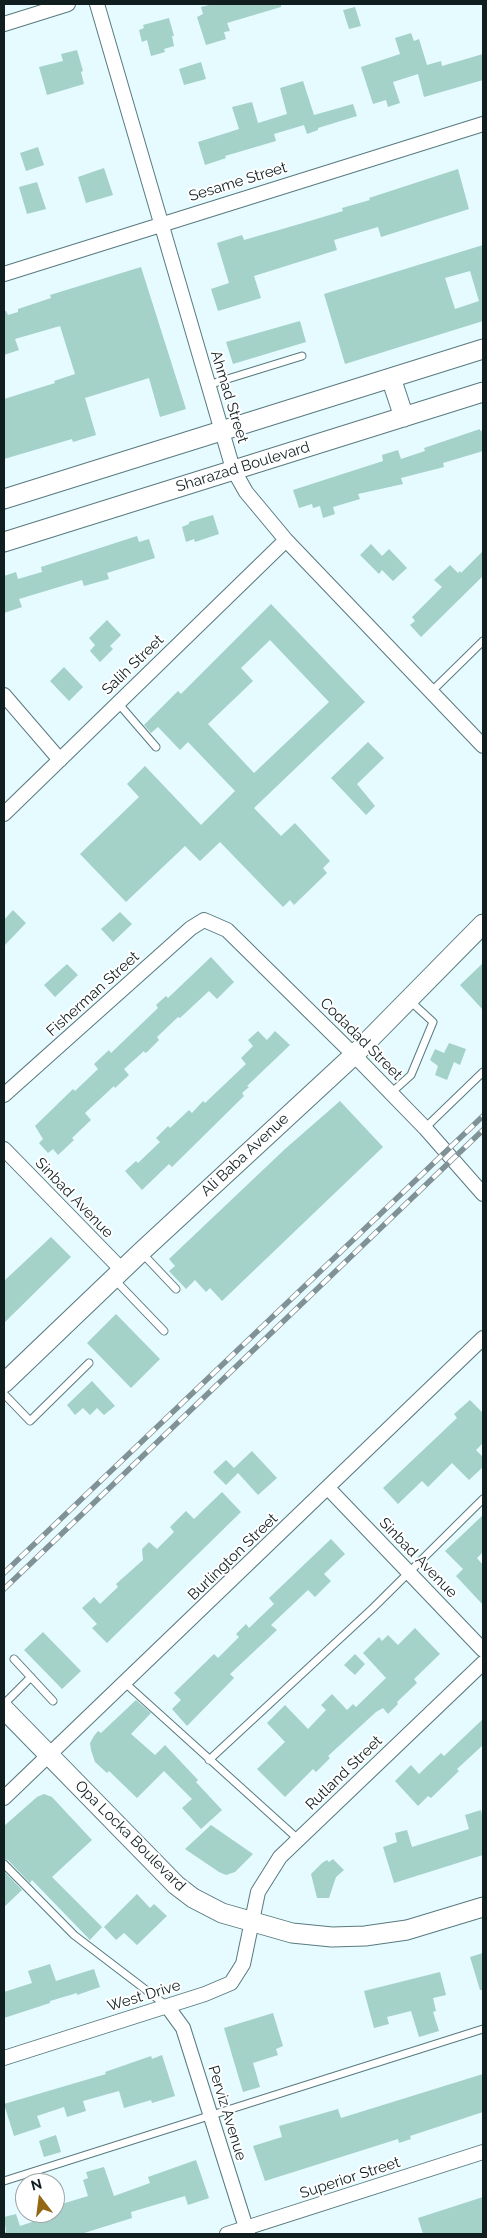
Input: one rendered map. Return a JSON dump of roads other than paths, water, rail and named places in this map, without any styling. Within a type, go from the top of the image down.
[{"type":"street","points":[[4,24],[68,4]]},
{"type":"street","name":"Ahmad Street","points":[[96,4],[233,469],[246,492],[286,540],[483,746]]},
{"type":"street","name":"Sesame Street","points":[[4,274],[483,124]]},
{"type":"street","points":[[4,499],[483,349]]},
{"type":"street","points":[[391,378],[404,417]]},
{"type":"street","name":"Sharazad Boulevard","points":[[4,542],[483,392]]},
{"type":"street","name":"Salih Street","points":[[4,814],[286,540]]},
{"type":"street","points":[[4,695],[60,760]]},
{"type":"street","name":"Codadad Street","points":[[204,920],[227,930],[425,1128],[483,1194]]},
{"type":"street","name":"Fisherman Street","points":[[4,1095],[191,928],[204,920]]},
{"type":"street","name":"Ali Baba Avenue","points":[[4,1383],[141,1252],[354,1055],[483,924]]},
{"type":"street","name":"Sinbad Avenue","points":[[4,1149],[118,1274]]},
{"type":"street","name":"Burlington Street","points":[[4,1798],[483,1338]]},
{"type":"street","name":"Sinbad Avenue","points":[[328,1488],[483,1650]]},
{"type":"street","name":"Rutland Street","points":[[252,1923],[261,1886],[280,1857],[483,1662]]},
{"type":"street","name":"Opa Locka Boulevard","points":[[4,1709],[176,1885],[193,1898],[222,1913],[252,1923],[304,1935],[365,1936],[407,1930],[483,1907]]},
{"type":"street","name":"West Drive","points":[[4,2058],[217,1990],[231,1983],[243,1964],[252,1923]]},
{"type":"street","name":"Perviz Avenue","points":[[167,2006],[184,2028],[247,2231]]},
{"type":"street","name":"Superior Street","points":[[227,2234],[247,2231],[483,2152]]},
{"type":"lane","points":[[208,385],[302,356]]},
{"type":"lane","points":[[431,692],[483,641]]},
{"type":"lane","points":[[118,703],[156,747]]},
{"type":"lane","points":[[391,1093],[411,1075],[433,1022],[409,1000]]},
{"type":"lane","points":[[425,1128],[483,1072]]},
{"type":"lane","points":[[141,1252],[176,1289]]},
{"type":"lane","points":[[118,1274],[164,1331]]},
{"type":"lane","points":[[4,1394],[30,1421],[89,1363]]},
{"type":"lane","points":[[208,1760],[373,1608],[483,1500]]},
{"type":"lane","points":[[14,1659],[53,1701]]},
{"type":"lane","points":[[4,1704],[31,1677]]},
{"type":"lane","points":[[124,1682],[208,1760],[298,1839]]},
{"type":"lane","points":[[4,1864],[74,1935],[167,2006]]},
{"type":"lane","points":[[4,2181],[483,2029]]},
{"type":"railway","points":[[4,1573],[483,1116]]},
{"type":"railway","points":[[4,1589],[483,1130]]}]
